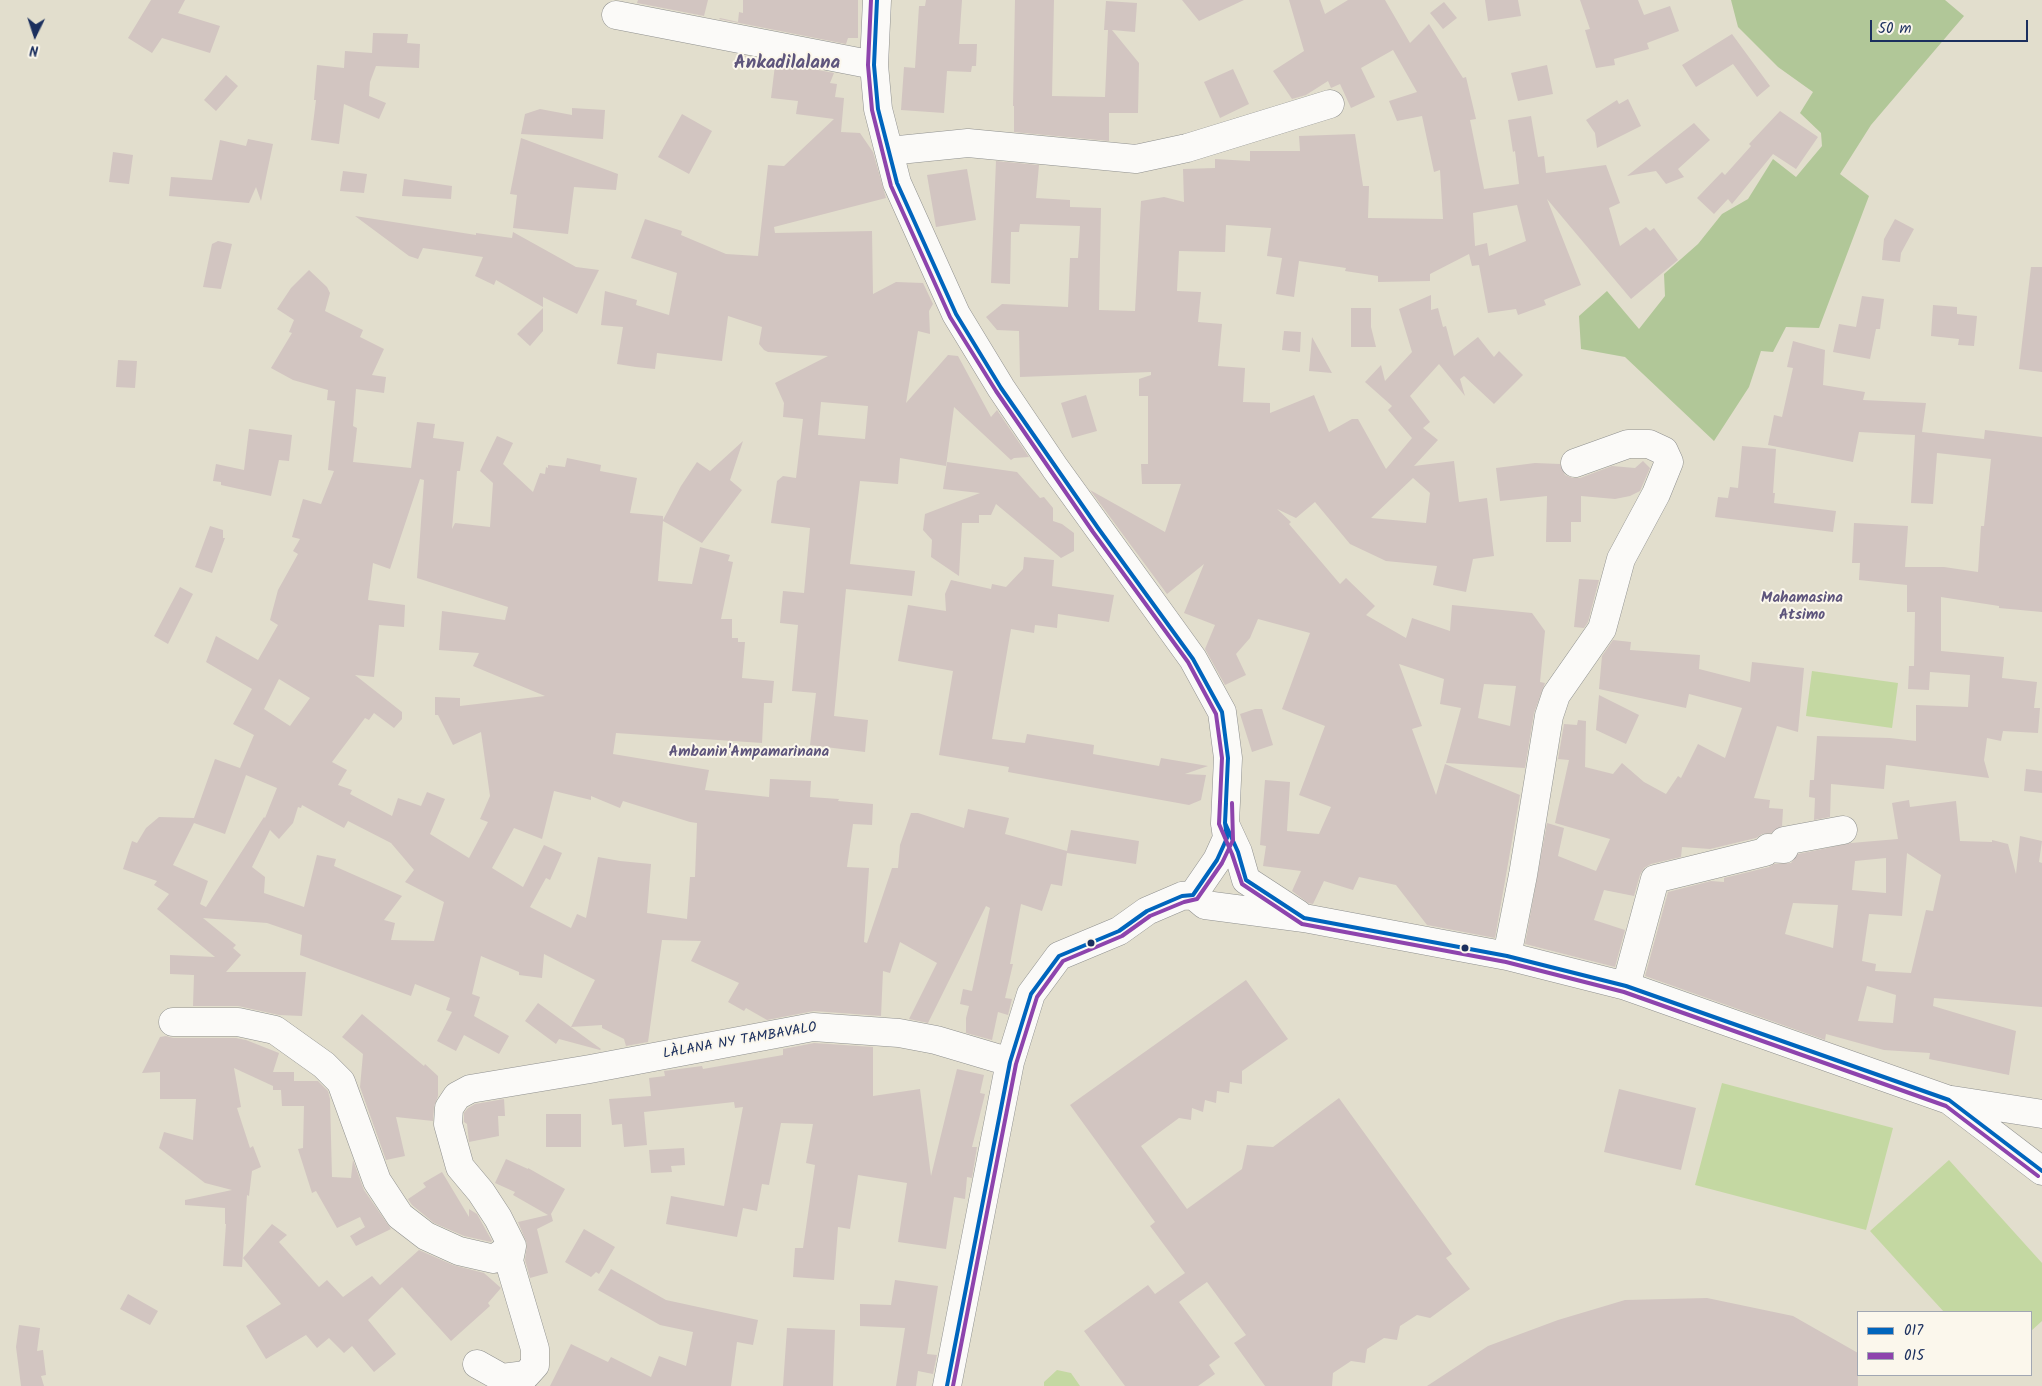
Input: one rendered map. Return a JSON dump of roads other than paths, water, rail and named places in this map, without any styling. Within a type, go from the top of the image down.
[{"type":"street","points":[[877,0],[874,65],[878,109],[897,183],[956,314],[1001,388],[1050,460],[1193,659],[1222,712],[1228,758],[1224,823],[1228,838],[1217,860],[1193,895]]},
{"type":"street","points":[[616,15],[874,65]]},
{"type":"street","points":[[889,151],[968,143],[1136,158],[1187,148],[1330,104]]},
{"type":"street","points":[[1508,956],[1550,716],[1556,695],[1602,629],[1621,559],[1656,494],[1669,462],[1664,451],[1649,444],[1628,444],[1575,463]]},
{"type":"street","points":[[1224,823],[1238,852],[1246,880],[1304,918]]},
{"type":"street","points":[[1626,986],[1655,879],[1765,852],[1768,848],[1784,849],[1784,841],[1843,830]]},
{"type":"street","points":[[947,1386],[1010,1062],[1031,994],[1060,956],[1119,931],[1147,911],[1182,896],[1193,895],[1205,905],[1304,918],[1508,956],[1626,986],[1949,1100],[2042,1114]]},
{"type":"street","points":[[173,1022],[238,1022],[275,1030],[324,1065],[341,1082],[377,1181],[400,1216],[426,1236],[459,1251],[494,1259],[512,1246]]},
{"type":"street","name":"LÀLANA NY TAMBAVALO","points":[[512,1246],[498,1218],[485,1198],[460,1167],[448,1124],[449,1108],[457,1096],[470,1088],[590,1069],[813,1027],[899,1033],[936,1040],[1010,1062]]},
{"type":"street","points":[[1949,1100],[2042,1171]]},
{"type":"street","points":[[477,1364],[502,1378],[526,1375],[534,1365],[535,1349],[509,1261],[512,1246]]},
{"type":"district","name":"Ankadilalana","points":[[787,65]]},
{"type":"district","name":"Mahamasina Atsimo","points":[[1802,608]]},
{"type":"district","name":"Ambanin'Ampamarinana","points":[[749,753]]}]
